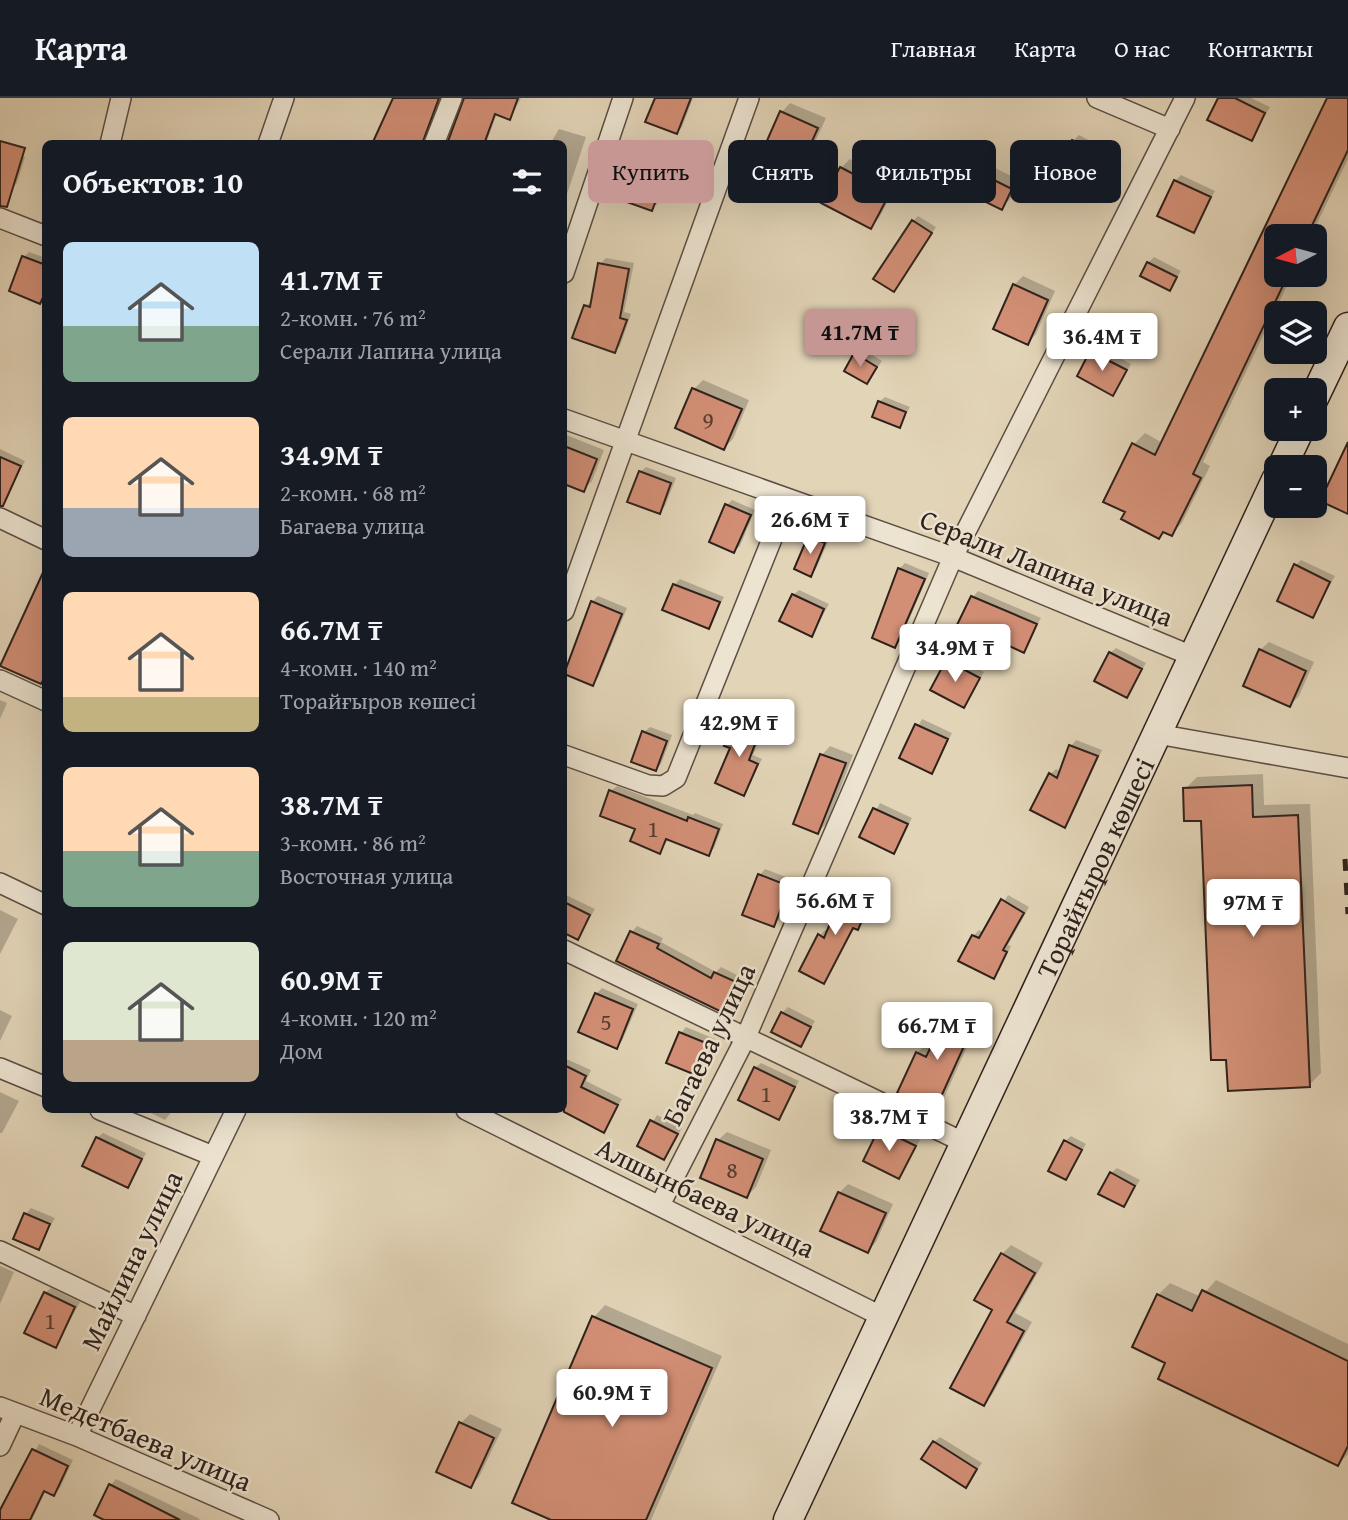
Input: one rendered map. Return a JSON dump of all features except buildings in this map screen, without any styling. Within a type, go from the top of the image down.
[{"type":"street","points":[[111,140],[121,98]]},
{"type":"street","points":[[269,140],[284,98]]},
{"type":"street","points":[[436,140],[452,98]]},
{"type":"street","points":[[567,264],[623,98]]},
{"type":"street","points":[[567,603],[749,98]]},
{"type":"street","points":[[1097,98],[1170,129]]},
{"type":"street","name":"Багаева улица","points":[[660,1205],[745,1039],[953,557],[1185,98]]},
{"type":"street","points":[[0,218],[42,234]]},
{"type":"street","points":[[1324,378],[1348,327]]},
{"type":"street","name":"Серали Лапина улица","points":[[567,420],[953,557],[1192,656]]},
{"type":"street","points":[[567,756],[649,785],[663,786],[676,778],[788,499]]},
{"type":"street","name":"Торайғыров көшесі","points":[[788,1520],[1264,505]]},
{"type":"street","points":[[0,518],[42,538]]},
{"type":"street","points":[[0,680],[42,699]]},
{"type":"street","points":[[1157,734],[1348,768]]},
{"type":"street","points":[[0,883],[42,903]]},
{"type":"street","points":[[567,951],[965,1143]]},
{"type":"street","points":[[0,1068],[42,1085]]},
{"type":"street","points":[[107,1113],[213,1156]]},
{"type":"street","name":"Майлина улица","points":[[77,1436],[234,1113]]},
{"type":"street","name":"Алшынбаева улица","points":[[472,1113],[883,1317]]},
{"type":"street","points":[[0,1251],[136,1316]]},
{"type":"street","points":[[0,1446],[8,1410]]},
{"type":"street","name":"Медетбаева улица","points":[[8,1410],[77,1436],[269,1520]]},
{"type":"railway","points":[[1345,859],[1348,914]]}]
